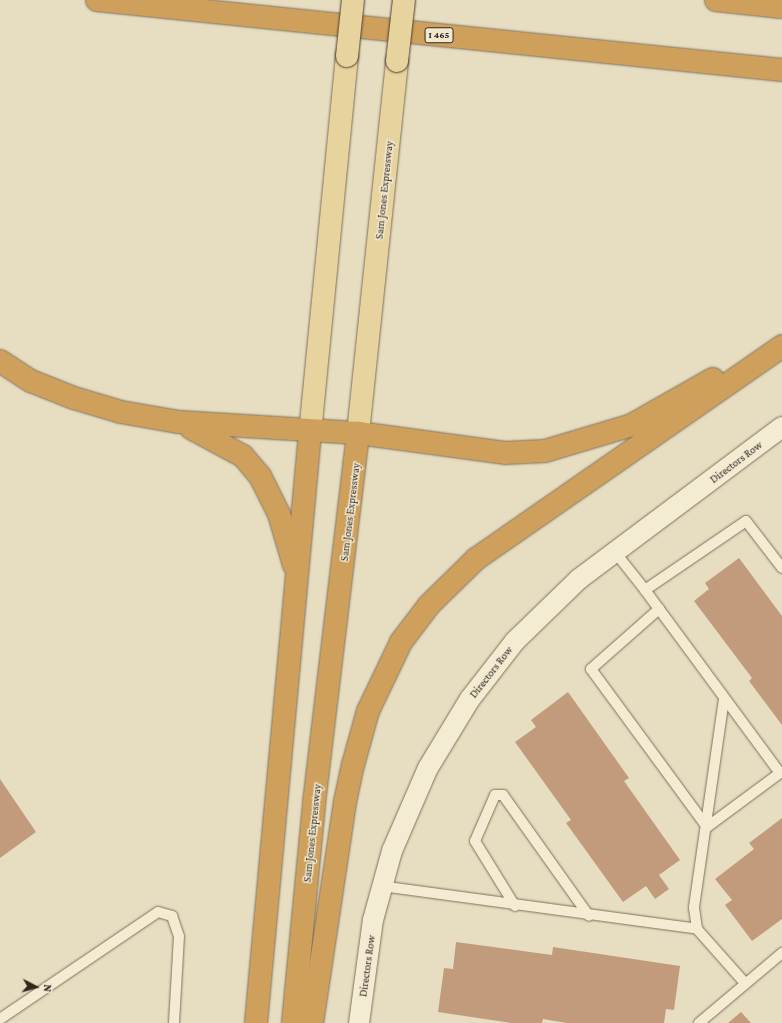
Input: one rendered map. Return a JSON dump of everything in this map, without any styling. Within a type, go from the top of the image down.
[{"type":"highway","name":"I 465","points":[[97,0],[782,70]]},
{"type":"highway","points":[[716,0],[782,7]]},
{"type":"highway","points":[[0,361],[31,381],[74,398],[121,412],[179,422],[310,433],[358,433],[505,453],[545,451],[632,425],[782,337]]},
{"type":"highway","points":[[312,1023],[351,772],[368,711],[401,642],[429,605],[476,559],[782,346]]},
{"type":"highway","points":[[179,422],[238,453],[260,476],[279,514],[297,578]]},
{"type":"highway","points":[[256,1023],[310,433]]},
{"type":"highway","name":"Sam Jones Expressway","points":[[292,1023],[314,803],[358,433]]},
{"type":"main road","points":[[310,433],[353,0]]},
{"type":"main road","name":"Sam Jones Expressway","points":[[358,433],[404,0]]},
{"type":"street","name":"Directors Row","points":[[359,1023],[381,886],[417,790],[439,746],[470,698],[531,624],[578,579],[782,427]]},
{"type":"lane","points":[[645,590],[746,521],[782,568]]},
{"type":"lane","points":[[615,552],[645,590],[780,774],[707,827]]},
{"type":"lane","points":[[659,609],[591,669],[707,827]]},
{"type":"lane","points":[[724,699],[707,827],[694,907],[697,929],[744,982]]},
{"type":"lane","points":[[515,906],[475,841],[495,796],[503,795],[589,916]]},
{"type":"lane","points":[[381,886],[515,906],[697,929]]},
{"type":"lane","points":[[0,1019],[158,912],[172,916],[179,936],[174,1023]]},
{"type":"lane","points":[[699,1023],[744,982],[782,953]]},
{"type":"building","points":[[739,558],[782,616],[782,725],[749,681],[752,678],[694,601],[709,589],[705,583]]},
{"type":"building","points":[[568,692],[629,778],[624,781],[680,860],[659,875],[669,889],[655,899],[646,886],[623,902],[566,823],[571,820],[515,742],[536,727],[531,720]]},
{"type":"building","points":[[0,779],[36,832],[0,858]]},
{"type":"building","points":[[782,818],[782,919],[752,941],[725,905],[732,900],[715,879],[754,849],[749,843]]},
{"type":"building","points":[[456,942],[552,955],[553,947],[680,966],[674,1010],[666,1009],[664,1023],[567,1023],[543,1019],[542,1023],[511,1023],[438,1012],[444,968],[453,969]]},
{"type":"building","points":[[741,1012],[751,1023],[728,1023]]}]
